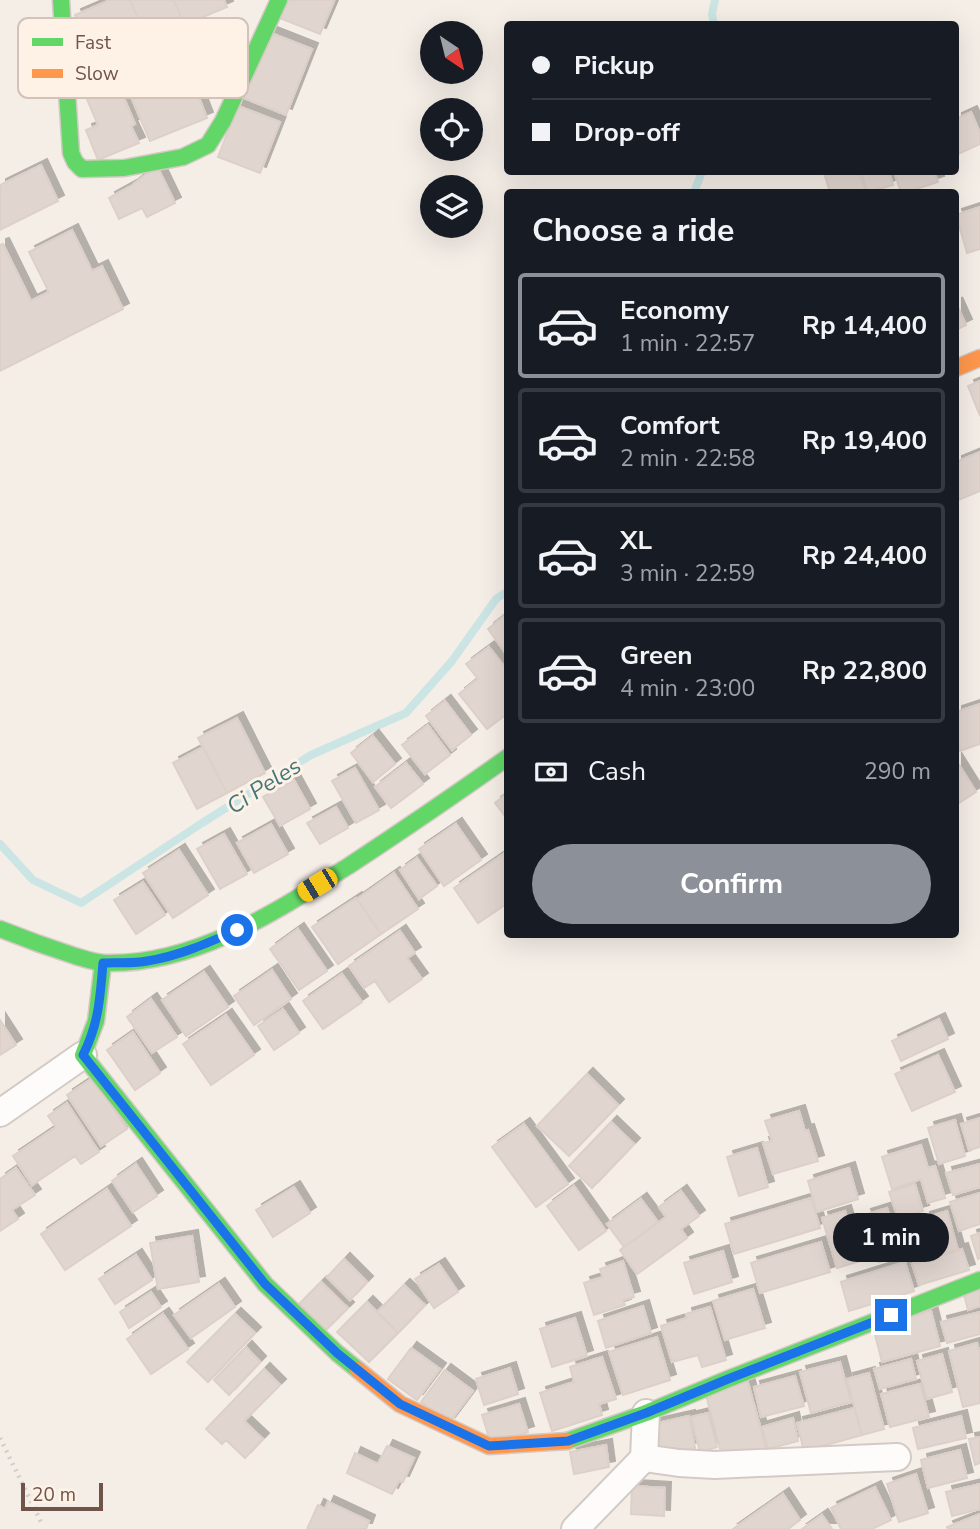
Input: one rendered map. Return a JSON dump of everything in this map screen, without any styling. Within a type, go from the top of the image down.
[{"type":"main road","points":[[61,0],[62,18]]},
{"type":"main road","points":[[248,66],[278,0]]},
{"type":"main road","points":[[67,98],[71,153],[75,162],[82,169],[124,169],[183,157],[208,145],[233,98]]},
{"type":"main road","points":[[959,367],[980,358]]},
{"type":"main road","points":[[0,929],[103,963],[146,962],[201,946],[255,922],[376,848],[504,760]]},
{"type":"main road","points":[[103,963],[98,1014],[92,1037],[83,1055],[265,1284],[337,1353],[400,1404],[489,1446],[568,1441],[646,1413],[980,1280]]},
{"type":"street","points":[[0,1113],[83,1055]]},
{"type":"street","points":[[575,1529],[644,1458],[646,1413]]},
{"type":"street","points":[[644,1458],[715,1465],[897,1457]]},
{"type":"path","points":[[0,1438],[43,1526]]},
{"type":"building","points":[[110,0],[130,0],[138,18],[76,18],[75,15]]},
{"type":"building","points":[[130,0],[174,0],[181,18],[138,18]]},
{"type":"building","points":[[174,0],[224,0],[227,7],[201,18],[181,18]]},
{"type":"building","points":[[284,0],[334,1],[320,34],[277,17]]},
{"type":"building","points":[[271,33],[312,49],[286,115],[244,98],[248,98],[248,88]]},
{"type":"building","points":[[87,98],[124,98],[135,124],[131,126],[139,143],[98,160],[86,130],[98,125]]},
{"type":"building","points":[[199,98],[207,118],[150,141],[132,99]]},
{"type":"building","points":[[238,106],[280,122],[260,173],[218,157]]},
{"type":"building","points":[[971,112],[980,133],[980,144],[959,154],[959,118]]},
{"type":"building","points":[[41,165],[58,201],[0,230],[0,185]]},
{"type":"building","points":[[157,166],[175,203],[147,217],[142,208],[119,219],[109,198],[131,186]]},
{"type":"building","points":[[825,175],[860,175],[865,189],[829,189]]},
{"type":"building","points":[[862,175],[890,175],[893,185],[867,189]]},
{"type":"building","points":[[895,175],[935,175],[938,182],[916,189],[900,189]]},
{"type":"building","points":[[980,207],[980,249],[967,253],[959,225],[959,214]]},
{"type":"building","points":[[72,230],[92,271],[102,266],[123,309],[0,371],[0,245],[3,244],[31,301],[49,292],[29,252]]},
{"type":"building","points":[[959,310],[966,325],[959,328]]},
{"type":"building","points":[[980,381],[980,416],[968,386]]},
{"type":"building","points":[[980,452],[980,491],[959,500],[959,461]]},
{"type":"building","points":[[504,616],[504,651],[488,629]]},
{"type":"building","points":[[489,647],[504,666],[504,716],[487,729],[459,694],[478,679],[466,664]]},
{"type":"building","points":[[445,701],[471,735],[452,750],[426,716]]},
{"type":"building","points":[[980,704],[980,744],[959,751],[959,711]]},
{"type":"building","points":[[237,718],[265,773],[227,793],[198,738]]},
{"type":"building","points":[[428,725],[450,755],[425,774],[402,745]]},
{"type":"building","points":[[373,736],[395,764],[373,782],[351,753]]},
{"type":"building","points":[[203,747],[227,793],[197,809],[173,763]]},
{"type":"building","points":[[406,763],[423,784],[391,808],[375,787]]},
{"type":"building","points":[[959,765],[976,792],[959,803]]},
{"type":"building","points":[[355,768],[379,810],[356,823],[332,781]]},
{"type":"building","points":[[294,780],[310,809],[280,826],[263,797]]},
{"type":"building","points":[[504,796],[504,815],[495,803]]},
{"type":"building","points":[[336,807],[348,828],[320,844],[307,823]]},
{"type":"building","points":[[271,824],[288,854],[254,873],[237,843]]},
{"type":"building","points":[[456,824],[481,860],[444,886],[419,849]]},
{"type":"building","points":[[224,834],[247,874],[220,889],[197,849]]},
{"type":"building","points":[[179,850],[208,895],[173,918],[143,873]]},
{"type":"building","points":[[504,854],[504,906],[478,923],[454,888]]},
{"type":"building","points":[[417,858],[437,886],[419,899],[400,870]]},
{"type":"building","points":[[394,873],[418,909],[381,934],[357,899]]},
{"type":"building","points":[[143,882],[165,915],[136,934],[114,900]]},
{"type":"building","points":[[356,898],[381,934],[338,964],[312,927]]},
{"type":"building","points":[[298,929],[327,971],[299,990],[270,949]]},
{"type":"building","points":[[400,931],[415,953],[407,958],[422,979],[389,1002],[375,981],[364,988],[349,966]]},
{"type":"building","points":[[272,970],[291,999],[254,1025],[234,996]]},
{"type":"building","points":[[204,972],[228,1007],[186,1036],[162,1000]]},
{"type":"building","points":[[342,974],[362,1002],[323,1029],[303,1001]]},
{"type":"building","points":[[151,999],[177,1037],[152,1053],[127,1017]]},
{"type":"building","points":[[283,1009],[299,1033],[274,1050],[258,1026]]},
{"type":"building","points":[[226,1015],[254,1055],[211,1085],[183,1044]]},
{"type":"building","points":[[939,1019],[948,1039],[901,1061],[892,1041]]},
{"type":"building","points":[[0,1020],[16,1045],[0,1055]]},
{"type":"building","points":[[133,1032],[160,1073],[135,1090],[107,1050]]},
{"type":"building","points":[[938,1055],[955,1092],[912,1111],[895,1074]]},
{"type":"building","points":[[587,1074],[618,1105],[569,1156],[537,1126]]},
{"type":"building","points":[[93,1078],[127,1129],[101,1146],[67,1095]]},
{"type":"building","points":[[67,1103],[99,1152],[81,1164],[75,1156],[32,1185],[13,1156],[56,1127],[48,1116]]},
{"type":"building","points":[[799,1111],[818,1161],[773,1174],[763,1143],[772,1141],[765,1121]]},
{"type":"building","points":[[980,1118],[980,1147],[969,1150],[961,1124]]},
{"type":"building","points":[[955,1120],[965,1156],[939,1164],[928,1128]]},
{"type":"building","points":[[611,1122],[634,1144],[592,1188],[569,1166]]},
{"type":"building","points":[[524,1124],[568,1184],[536,1207],[492,1147]]},
{"type":"building","points":[[921,1145],[928,1168],[935,1166],[945,1198],[928,1203],[921,1179],[892,1189],[882,1157]]},
{"type":"building","points":[[757,1148],[768,1187],[739,1196],[727,1157]]},
{"type":"building","points":[[136,1164],[157,1196],[133,1212],[112,1181]]},
{"type":"building","points":[[980,1164],[980,1187],[953,1195],[946,1173]]},
{"type":"building","points":[[16,1168],[35,1195],[12,1210],[18,1219],[0,1231],[0,1179]]},
{"type":"building","points":[[849,1168],[858,1199],[817,1212],[808,1181]]},
{"type":"building","points":[[915,1184],[923,1211],[898,1218],[889,1192]]},
{"type":"building","points":[[574,1186],[606,1231],[579,1250],[547,1206]]},
{"type":"building","points":[[294,1187],[310,1213],[273,1237],[256,1210]]},
{"type":"building","points":[[107,1189],[131,1226],[65,1270],[41,1234]]},
{"type":"building","points":[[681,1191],[699,1216],[681,1229],[687,1238],[637,1274],[620,1250],[666,1217],[659,1207]]},
{"type":"building","points":[[980,1193],[980,1224],[959,1231],[950,1202]]},
{"type":"building","points":[[811,1198],[820,1228],[734,1254],[725,1224]]},
{"type":"building","points":[[641,1199],[658,1222],[624,1247],[607,1224]]},
{"type":"building","points":[[887,1208],[902,1255],[879,1262],[876,1251],[865,1255],[857,1230],[869,1226],[865,1215]]},
{"type":"building","points":[[845,1211],[860,1261],[837,1268],[822,1218]]},
{"type":"building","points":[[947,1211],[958,1250],[917,1263],[910,1239],[929,1234],[924,1218]]},
{"type":"building","points":[[980,1233],[980,1258],[978,1259],[971,1236]]},
{"type":"building","points":[[192,1236],[199,1282],[158,1289],[150,1243]]},
{"type":"building","points":[[821,1242],[830,1272],[760,1293],[751,1263]]},
{"type":"building","points":[[962,1249],[969,1270],[919,1285],[912,1264]]},
{"type":"building","points":[[723,1251],[732,1282],[694,1294],[684,1263]]},
{"type":"building","points":[[136,1255],[152,1280],[115,1304],[99,1279]]},
{"type":"building","points":[[344,1259],[367,1282],[350,1300],[327,1277]]},
{"type":"building","points":[[623,1261],[634,1297],[623,1300],[625,1305],[594,1315],[584,1283],[603,1277],[600,1269]]},
{"type":"building","points":[[905,1262],[914,1291],[849,1311],[841,1282]]},
{"type":"building","points":[[439,1264],[458,1292],[434,1308],[415,1279]]},
{"type":"building","points":[[321,1282],[348,1308],[326,1330],[299,1304]]},
{"type":"building","points":[[219,1284],[235,1307],[191,1338],[174,1315]]},
{"type":"building","points":[[404,1285],[425,1305],[398,1333],[377,1312]]},
{"type":"building","points":[[980,1286],[980,1306],[968,1310],[963,1291]]},
{"type":"building","points":[[753,1289],[765,1328],[725,1340],[713,1301]]},
{"type":"building","points":[[151,1292],[161,1307],[129,1328],[120,1312]]},
{"type":"building","points":[[367,1302],[398,1333],[369,1362],[337,1332]]},
{"type":"building","points":[[643,1306],[651,1333],[606,1348],[598,1321]]},
{"type":"building","points":[[710,1307],[726,1360],[702,1367],[698,1355],[672,1362],[661,1326],[687,1318],[686,1314]]},
{"type":"building","points":[[931,1311],[940,1346],[882,1362],[873,1327]]},
{"type":"building","points":[[980,1312],[980,1334],[947,1343],[941,1322]]},
{"type":"building","points":[[163,1314],[188,1349],[151,1374],[127,1339]]},
{"type":"building","points":[[235,1314],[255,1333],[208,1382],[187,1362]]},
{"type":"building","points":[[575,1318],[587,1356],[552,1367],[540,1329]]},
{"type":"building","points":[[657,1337],[670,1380],[623,1395],[609,1352]]},
{"type":"building","points":[[977,1343],[978,1349],[980,1348],[980,1403],[963,1407],[949,1351]]},
{"type":"building","points":[[246,1347],[260,1362],[229,1395],[214,1380]]},
{"type":"building","points":[[411,1348],[440,1369],[417,1400],[388,1379]]},
{"type":"building","points":[[942,1354],[952,1392],[927,1399],[917,1361]]},
{"type":"building","points":[[602,1357],[616,1399],[599,1404],[602,1415],[552,1431],[540,1393],[574,1382],[570,1367]]},
{"type":"building","points":[[911,1359],[916,1379],[880,1389],[874,1369]]},
{"type":"building","points":[[840,1362],[851,1402],[811,1413],[800,1372]]},
{"type":"building","points":[[510,1368],[518,1394],[484,1405],[476,1379]]},
{"type":"building","points":[[264,1369],[280,1385],[244,1421],[263,1439],[245,1458],[226,1440],[222,1444],[206,1429]]},
{"type":"building","points":[[445,1370],[473,1391],[449,1423],[421,1402]]},
{"type":"building","points":[[869,1373],[884,1429],[862,1435],[847,1379]]},
{"type":"building","points":[[795,1376],[804,1406],[761,1417],[754,1387]]},
{"type":"building","points":[[747,1379],[767,1451],[724,1463],[705,1391]]},
{"type":"building","points":[[920,1384],[929,1417],[890,1427],[881,1394]]},
{"type":"building","points":[[519,1404],[528,1432],[491,1444],[482,1415]]},
{"type":"building","points":[[854,1408],[862,1435],[804,1451],[797,1423]]},
{"type":"building","points":[[708,1413],[717,1447],[700,1452],[691,1417]]},
{"type":"building","points":[[689,1416],[695,1448],[655,1456],[649,1425]]},
{"type":"building","points":[[961,1416],[966,1438],[918,1449],[913,1428]]},
{"type":"building","points":[[793,1418],[798,1441],[768,1449],[762,1427]]},
{"type":"building","points":[[980,1437],[980,1463],[975,1465],[969,1439]]},
{"type":"building","points":[[606,1445],[609,1467],[574,1474],[570,1452]]},
{"type":"building","points":[[387,1446],[414,1458],[403,1482],[399,1481],[392,1494],[347,1473],[355,1453],[378,1464]]},
{"type":"building","points":[[960,1450],[967,1478],[928,1488],[921,1460]]},
{"type":"building","points":[[916,1474],[928,1513],[899,1522],[887,1484]]},
{"type":"building","points":[[980,1484],[980,1509],[952,1516],[946,1492]]},
{"type":"building","points":[[632,1486],[665,1488],[664,1516],[631,1514]]},
{"type":"building","points":[[875,1487],[891,1520],[872,1529],[841,1529],[831,1508]]},
{"type":"building","points":[[783,1494],[800,1520],[788,1529],[733,1529]]},
{"type":"building","points":[[328,1502],[369,1521],[366,1529],[307,1529],[318,1505],[325,1509]]},
{"type":"building","points":[[980,1514],[980,1529],[947,1527]]},
{"type":"building","points":[[822,1515],[832,1529],[802,1529]]},
{"type":"waterway","name":"Ci Peles","points":[[713,21],[715,0]]},
{"type":"waterway","name":"Ci Peles","points":[[695,189],[701,175]]},
{"type":"waterway","name":"Ci Peles","points":[[0,844],[33,880],[81,903],[311,755],[406,713],[452,661],[496,599],[504,594]]},
{"type":"traffic: fast","points":[[61,0],[62,18]]},
{"type":"traffic: fast","points":[[248,67],[279,0]]},
{"type":"traffic: fast","points":[[67,98],[71,153],[82,169],[124,168],[183,157],[208,145],[234,98]]},
{"type":"traffic: fast","points":[[0,929],[102,963],[139,961],[204,945],[264,917],[350,865],[504,760]]},
{"type":"traffic: fast","points":[[103,963],[96,1021],[83,1055],[265,1284],[358,1370]]},
{"type":"traffic: fast","points":[[567,1441],[646,1413],[980,1280]]},
{"type":"traffic: slow","points":[[959,367],[980,358]]},
{"type":"traffic: slow","points":[[358,1370],[400,1404],[489,1446],[567,1441]]},
{"type":"route","points":[[237,930],[171,956],[146,962],[103,963],[98,1014],[92,1037],[83,1055],[265,1284],[337,1353],[400,1404],[489,1446],[568,1441],[646,1413],[891,1315]]}]
